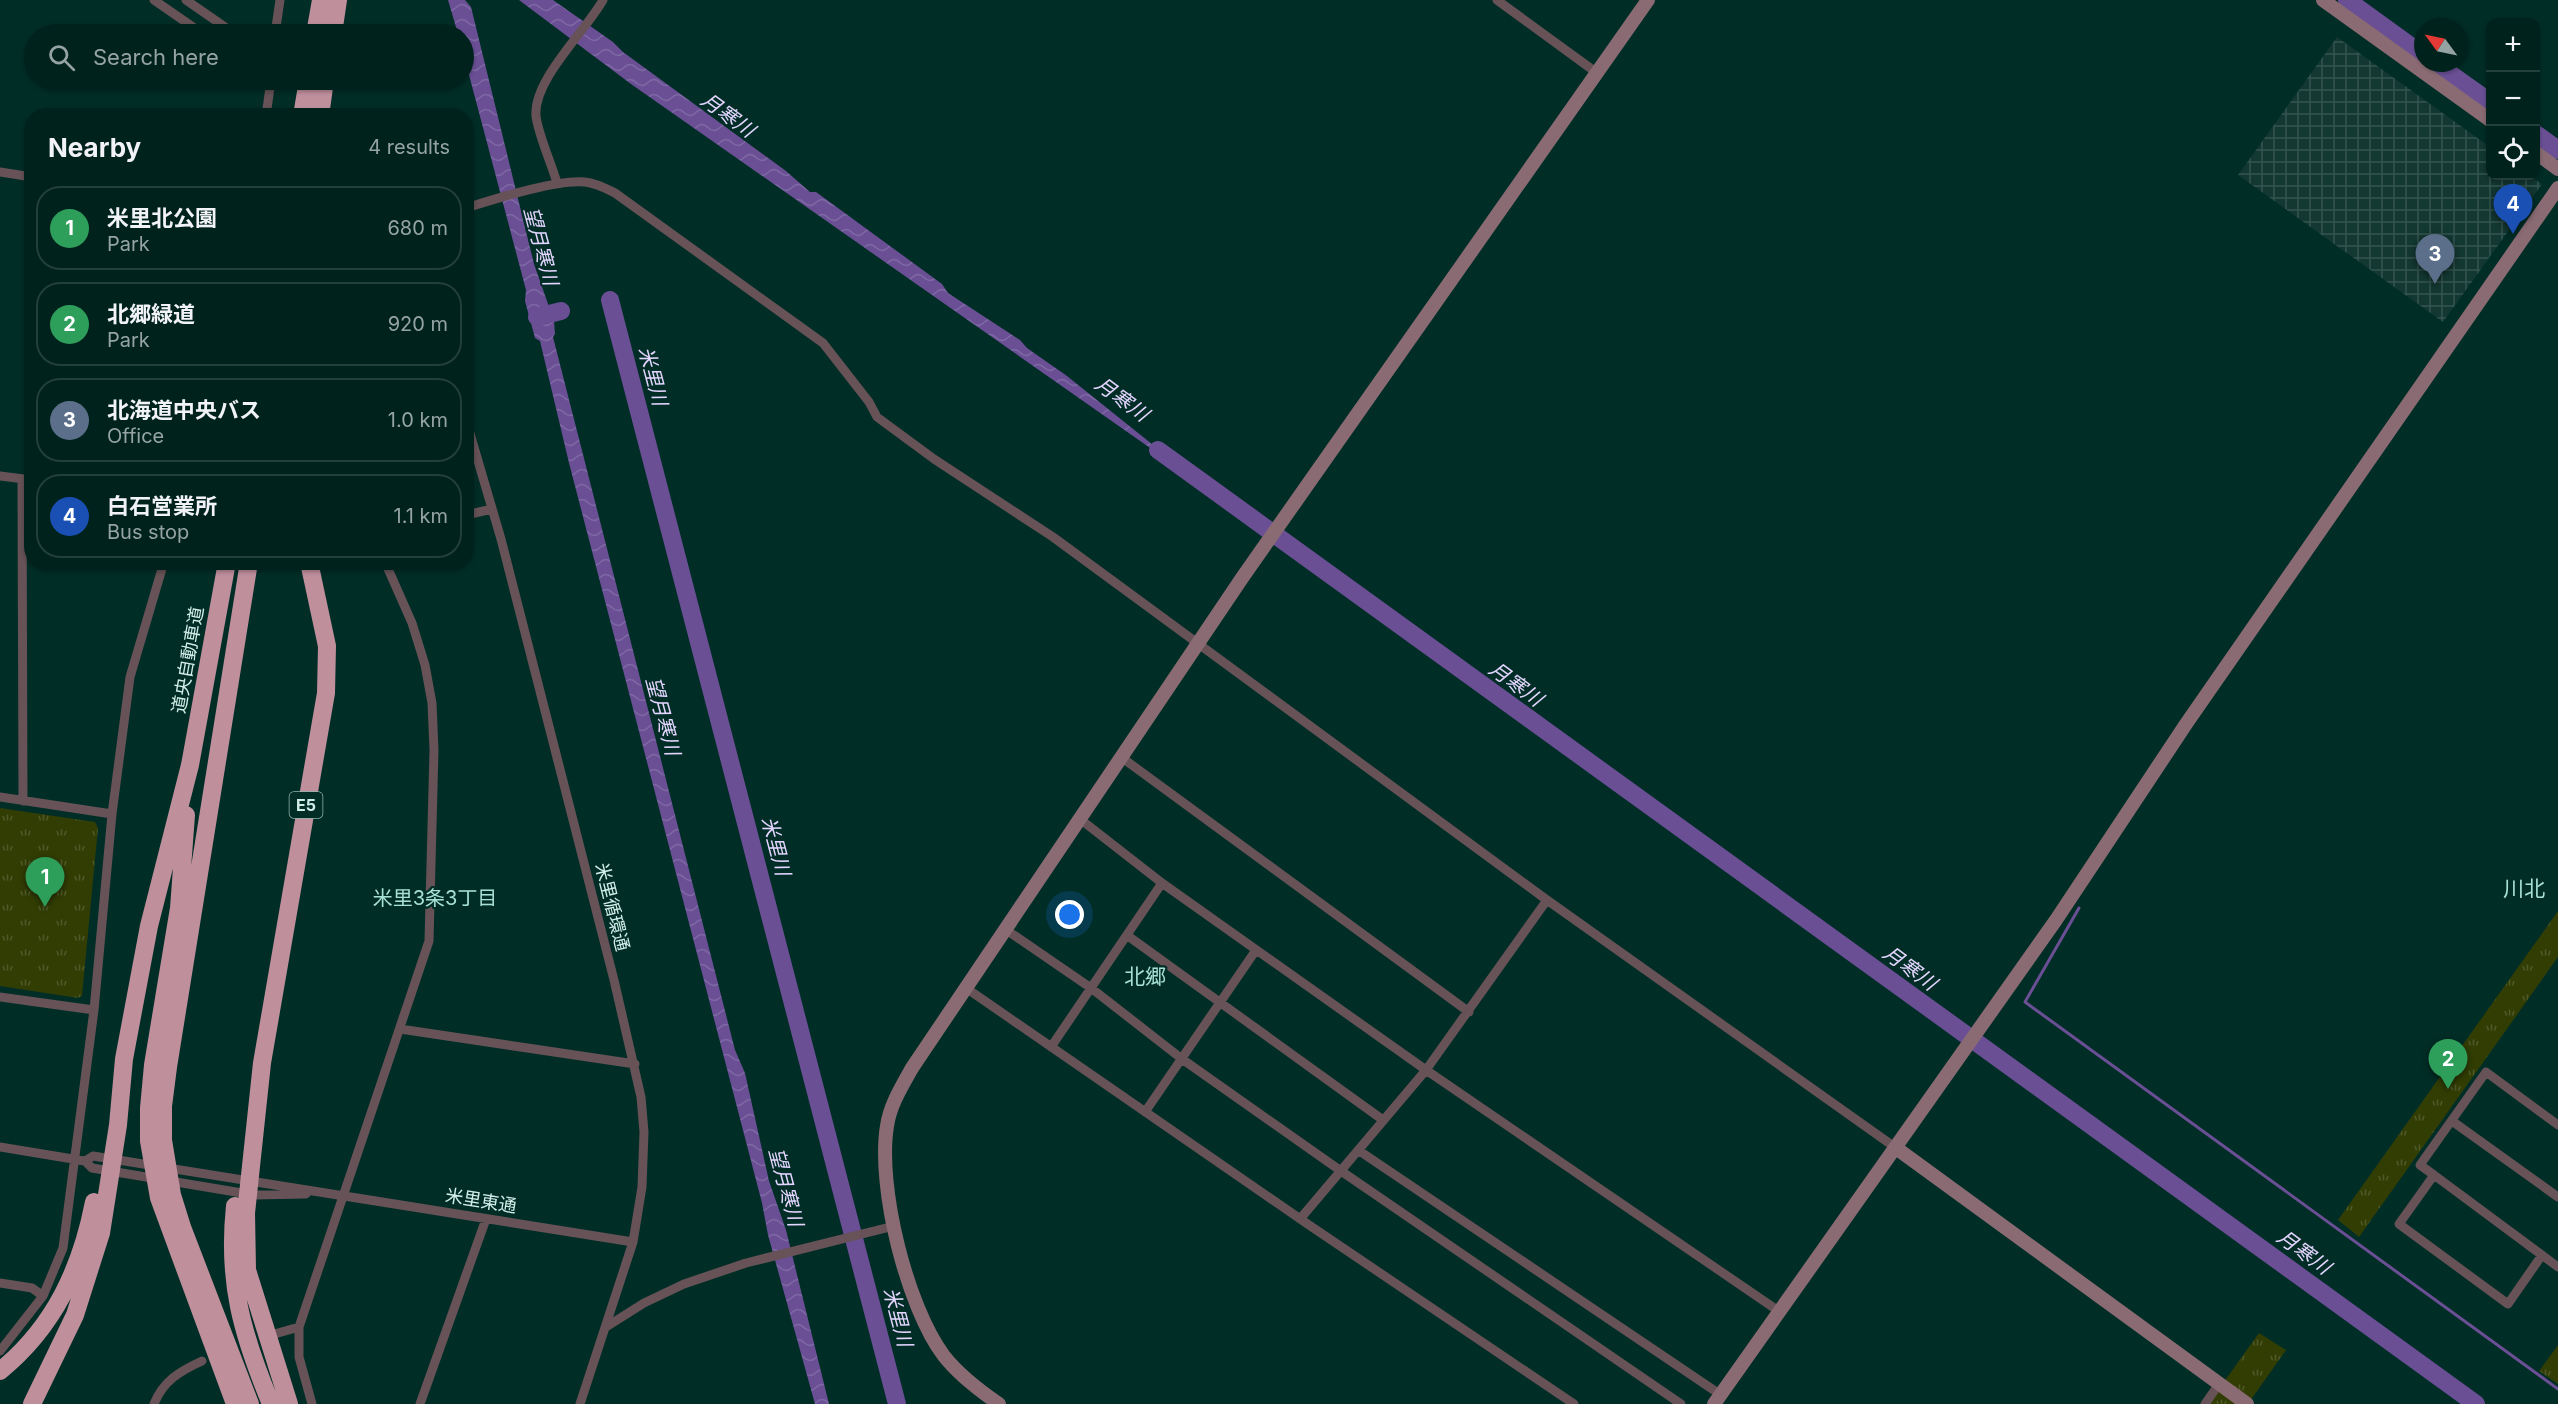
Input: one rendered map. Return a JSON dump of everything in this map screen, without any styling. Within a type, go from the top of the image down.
[{"type":"highway","points":[[317,24],[321,0]]},
{"type":"highway","points":[[334,24],[338,0]]},
{"type":"highway","points":[[303,108],[306,90]]},
{"type":"highway","points":[[321,108],[324,90]]},
{"type":"highway","name":"道央自動車道","points":[[190,765],[226,570]]},
{"type":"highway","points":[[156,1140],[248,570]]},
{"type":"highway","name":"E5","points":[[289,1404],[247,1270],[246,1213],[263,1056],[326,693],[327,646],[311,570]]},
{"type":"highway","points":[[0,1371],[38,1335],[61,1300],[72,1279],[87,1235],[149,926],[190,765]]},
{"type":"highway","points":[[190,765],[179,908],[148,1108],[166,1196],[235,1404]]},
{"type":"highway","points":[[263,1056],[246,1135],[232,1244],[236,1301],[271,1404]]},
{"type":"highway","points":[[32,1404],[75,1314],[101,1233],[118,1125],[124,1059]]},
{"type":"highway","points":[[166,1196],[182,1227],[250,1404]]},
{"type":"street","points":[[154,0],[188,24]]},
{"type":"street","points":[[186,0],[221,24]]},
{"type":"street","points":[[276,24],[280,0]]},
{"type":"street","points":[[1497,0],[1597,73]]},
{"type":"street","points":[[999,1404],[978,1389],[945,1357],[923,1321],[894,1226],[884,1174],[887,1124],[894,1102],[912,1068],[1197,642],[1648,0]]},
{"type":"street","points":[[2323,0],[2486,117]]},
{"type":"street","points":[[557,183],[536,117],[538,98],[547,77],[602,2]]},
{"type":"street","points":[[267,108],[269,90]]},
{"type":"street","points":[[2540,156],[2558,169]]},
{"type":"street","points":[[0,172],[24,176]]},
{"type":"street","points":[[474,205],[557,183],[583,182],[615,193],[823,343],[869,402],[877,417],[934,459],[1053,537],[1547,900],[1896,1148],[2247,1404]]},
{"type":"street","points":[[1358,1150],[1717,1399],[2056,920],[2186,724],[2558,188]]},
{"type":"street","name":"米里循環通","points":[[474,447],[492,509],[635,1064],[644,1132],[642,1187],[633,1242],[580,1404]]},
{"type":"street","points":[[0,476],[24,479]]},
{"type":"street","points":[[474,513],[492,509]]},
{"type":"street","points":[[23,801],[26,570]]},
{"type":"street","points":[[0,1350],[43,1296],[63,1248],[94,1010],[112,814],[130,677],[162,570]]},
{"type":"street","points":[[312,1404],[299,1357],[299,1327],[429,941],[434,750],[432,703],[425,665],[412,623],[389,570]]},
{"type":"street","points":[[1121,757],[1469,1012]]},
{"type":"street","points":[[0,797],[112,814]]},
{"type":"street","points":[[1080,819],[1162,883],[1426,1070],[1780,1312]]},
{"type":"street","points":[[1051,1047],[1162,883]]},
{"type":"street","points":[[1300,1219],[1426,1070],[1547,900]]},
{"type":"street","points":[[1005,928],[1091,988],[1182,1059],[1341,1171],[1681,1404]]},
{"type":"street","points":[[1128,936],[1383,1120]]},
{"type":"street","points":[[1145,1112],[1256,950]]},
{"type":"street","points":[[966,988],[1300,1219],[1574,1404]]},
{"type":"street","points":[[0,997],[94,1010]]},
{"type":"street","points":[[400,1029],[635,1064]]},
{"type":"street","points":[[2558,1125],[2486,1072],[2420,1166],[2558,1267]]},
{"type":"street","points":[[2452,1120],[2558,1197]]},
{"type":"street","name":"米里東通","points":[[0,1147],[86,1161],[92,1168],[254,1195],[325,1194]]},
{"type":"street","name":"米里東通","points":[[86,1161],[93,1156],[256,1180],[325,1194],[633,1242]]},
{"type":"street","points":[[2434,1175],[2400,1224],[2508,1304],[2542,1255]]},
{"type":"street","points":[[420,1404],[486,1219]]},
{"type":"street","points":[[606,1327],[644,1303],[684,1284],[746,1263],[894,1226]]},
{"type":"street","points":[[0,1283],[32,1288],[43,1296]]},
{"type":"street","points":[[236,1348],[299,1327]]},
{"type":"street","points":[[154,1404],[163,1388],[180,1371],[202,1361]]},
{"type":"street","points":[[2205,1404],[2223,1387]]},
{"type":"shaded area","points":[[2337,37],[2486,144],[2486,180],[2536,180],[2542,184],[2443,322],[2238,175]]},
{"type":"green space","points":[[0,808],[95,822],[98,828],[82,996],[78,998],[0,986]]},
{"type":"green space","points":[[2558,911],[2558,957],[2359,1237],[2338,1220]]},
{"type":"green space","points":[[2259,1333],[2286,1350],[2248,1404],[2208,1404]]},
{"type":"green space","points":[[2558,1345],[2558,1384],[2539,1371]]},
{"type":"water","points":[[448,0],[465,0],[471,7],[534,264],[554,321],[555,334],[553,337],[735,1050],[745,1073],[769,1181],[786,1230],[829,1404],[815,1404],[768,1235],[762,1203],[569,463],[540,341],[535,338],[525,301],[526,290],[473,90],[474,24],[455,24]]},
{"type":"water","points":[[519,0],[553,0],[613,42],[623,52],[786,171],[810,192],[816,192],[942,284],[948,293],[1020,340],[1027,348],[1067,376],[1203,485],[631,84]]},
{"type":"waterway","points":[[2347,0],[2414,48]]},
{"type":"waterway","points":[[2448,72],[2486,99]]},
{"type":"waterway","points":[[2540,137],[2558,150]]},
{"type":"waterway","name":"米里川","points":[[610,300],[897,1404]]},
{"type":"waterway","name":"米里川","points":[[537,317],[561,311]]},
{"type":"waterway","name":"月寒川","points":[[1158,450],[2476,1404]]},
{"type":"waterway","points":[[2079,908],[2025,1002],[2558,1389]]},
{"type":"place","name":"白石営業所","points":[[2513,234]]},
{"type":"place","name":"北海道中央バス","points":[[2435,284]]},
{"type":"place","name":"米里北公園","points":[[45,907]]},
{"type":"place","name":"北郷緑道","points":[[2448,1089]]},
{"type":"district","name":"川北","points":[[2524,889]]},
{"type":"district","name":"米里3条3丁目","points":[[435,898]]},
{"type":"district","name":"北郷","points":[[1145,977]]},
{"type":"water label","name":"望月寒川","points":[[541,246]]},
{"type":"water label","name":"望月寒川","points":[[663,716]]},
{"type":"water label","name":"望月寒川","points":[[786,1187]]}]
